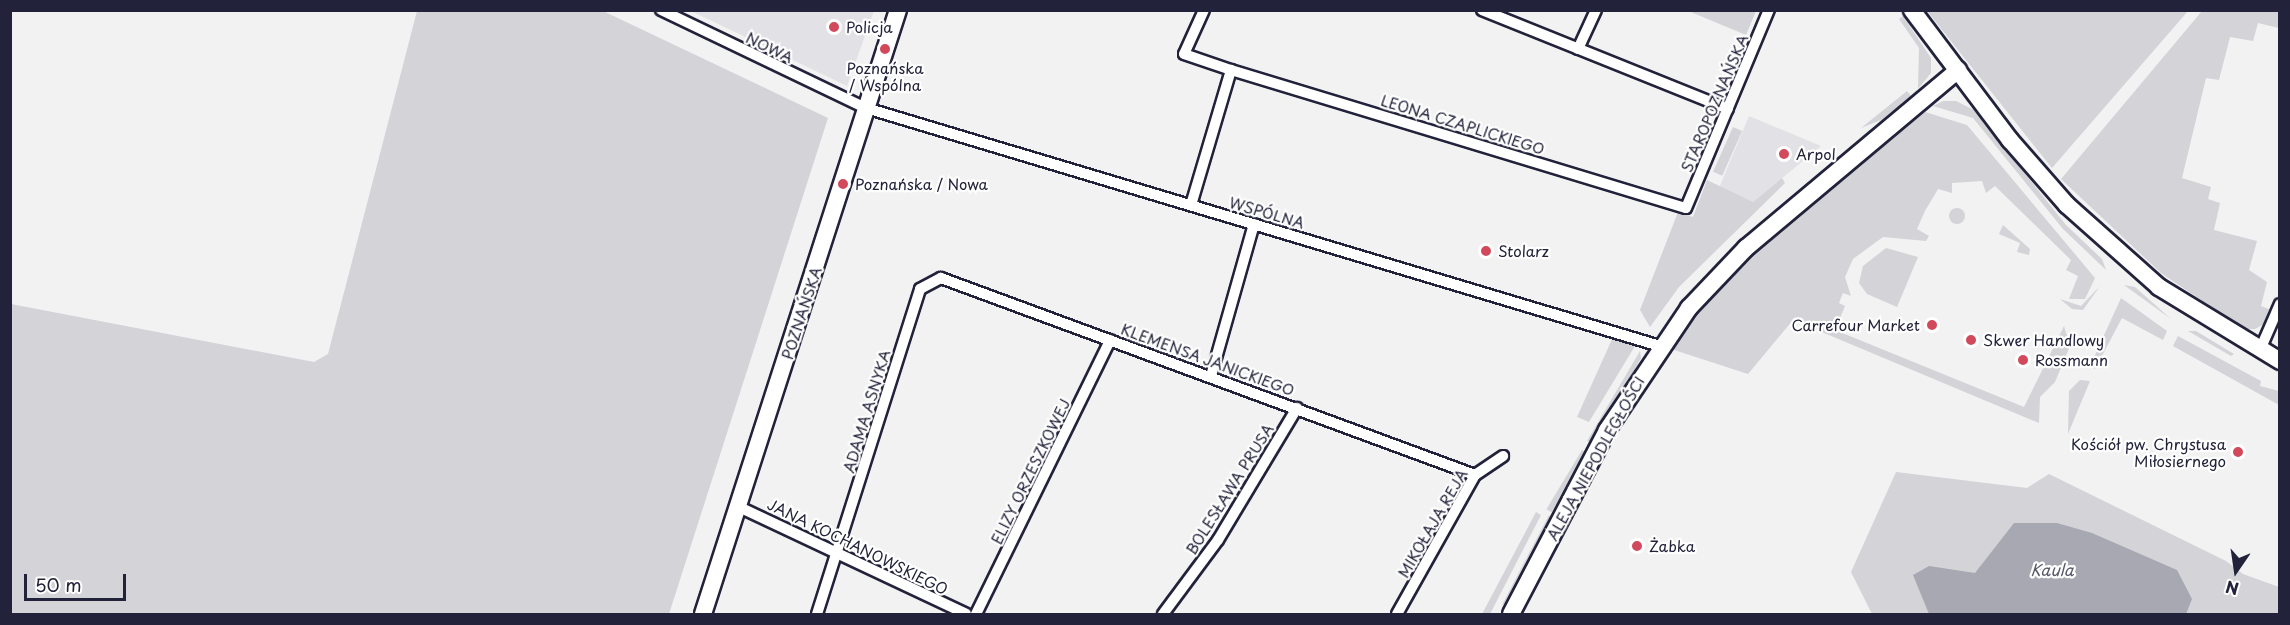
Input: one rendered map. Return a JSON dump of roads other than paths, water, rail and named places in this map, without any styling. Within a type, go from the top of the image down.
[{"type":"street","name":"NOWA","points":[[661,10],[866,108]]},
{"type":"street","name":"POZNAŃSKA","points":[[703,615],[898,10]]},
{"type":"street","name":"LEONA CZAPLICKIEGO","points":[[1204,10],[1184,54],[1686,208]]},
{"type":"street","points":[[1482,10],[1728,109]]},
{"type":"street","points":[[1578,49],[1596,10]]},
{"type":"street","name":"STAROPOZNAŃSKA","points":[[1686,208],[1769,10]]},
{"type":"street","points":[[1912,10],[2016,148],[2089,226],[2159,287],[2280,361]]},
{"type":"street","points":[[1191,205],[1231,70]]},
{"type":"street","name":"ALEJA NIEPODLEGŁOŚCI","points":[[1511,615],[1607,430],[1660,346],[1746,248],[1958,70]]},
{"type":"street","name":"WSPÓLNA","points":[[866,108],[1660,346]]},
{"type":"street","points":[[1211,376],[1254,224]]},
{"type":"street","name":"KLEMENSA JANICKIEGO","points":[[930,283],[941,278],[1475,475]]},
{"type":"street","name":"ADAMA ASNYKA","points":[[817,615],[920,289],[930,283]]},
{"type":"street","points":[[2260,350],[2280,304]]},
{"type":"street","name":"ELIZY ORZESZKOWEJ","points":[[976,615],[1110,340]]},
{"type":"street","name":"BOLESŁAWA PRUSA","points":[[1163,615],[1218,540],[1297,408]]},
{"type":"street","name":"MIKOŁAJA REJA","points":[[1397,615],[1475,475],[1503,456]]},
{"type":"street","name":"JANA KOCHANOWSKIEGO","points":[[737,506],[966,615]]},
{"type":"water","name":"Kaula","points":[[2014,523],[2057,523],[2092,533],[2177,570],[2192,599],[2186,614],[1929,614],[1913,575],[1929,566],[1975,573]]},
{"type":"place","name":"Policja","points":[[834,27]]},
{"type":"place","name":"Poznańska / Wspólna","points":[[885,49]]},
{"type":"place","name":"Arpol","points":[[1784,154]]},
{"type":"place","name":"Poznańska / Nowa","points":[[843,184]]},
{"type":"place","name":"Stolarz","points":[[1486,251]]},
{"type":"place","name":"Carrefour Market","points":[[1932,325]]},
{"type":"place","name":"Skwer Handlowy","points":[[1971,340]]},
{"type":"place","name":"Rossmann","points":[[2023,360]]},
{"type":"place","name":"Kościół pw. Chrystusa Miłosiernego","points":[[2238,452]]},
{"type":"place","name":"Żabka","points":[[1637,546]]}]
